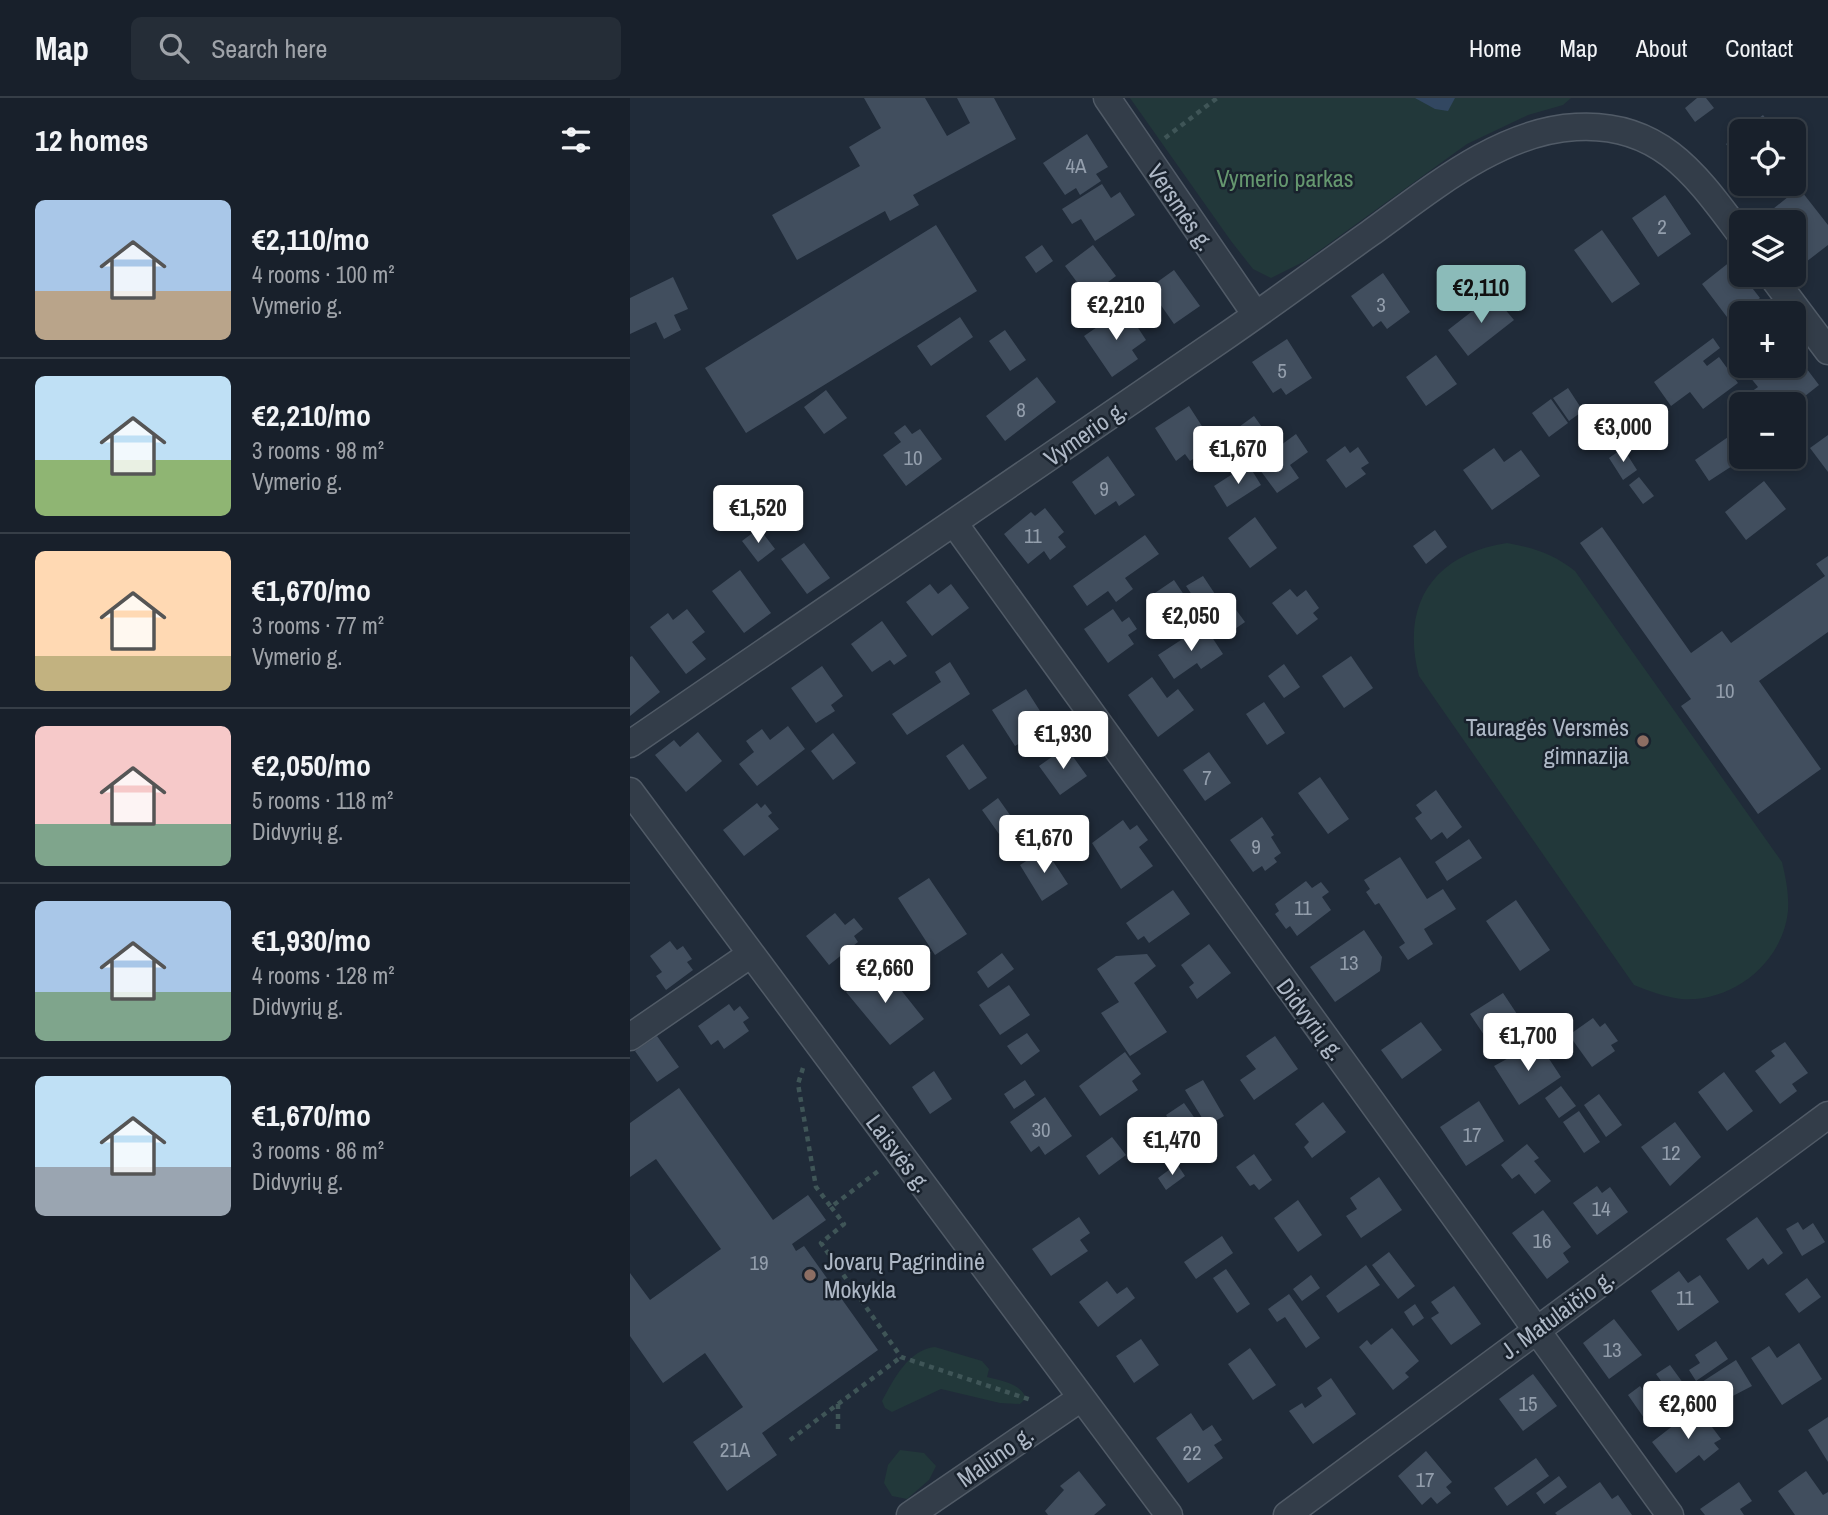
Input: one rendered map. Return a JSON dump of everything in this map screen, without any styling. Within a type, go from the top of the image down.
[{"type":"street","name":"Versmės g.","points":[[1107,98],[1256,315]]},
{"type":"street","name":"Vymerio g.","points":[[630,744],[1256,315],[1449,178],[1510,144],[1546,131],[1576,127],[1614,128],[1644,138],[1677,157],[1697,175],[1729,219]]},
{"type":"street","points":[[1780,287],[1828,351]]},
{"type":"street","name":"Didvyrių g.","points":[[954,523],[1284,984],[1395,1130],[1670,1515]]},
{"type":"street","name":"Laisvės g.","points":[[630,791],[751,954],[1071,1404],[1168,1515]]},
{"type":"street","points":[[630,1037],[751,954]]},
{"type":"street","name":"J. Matulaičio g.","points":[[1287,1515],[1828,1115]]},
{"type":"street","name":"Malūno g.","points":[[910,1515],[1071,1404]]},
{"type":"path","points":[[1145,153],[1217,98]]},
{"type":"path","points":[[805,1060],[798,1084],[816,1187],[844,1224],[821,1243],[901,1357],[1071,1404]]},
{"type":"path","points":[[831,1207],[881,1168]]},
{"type":"path","points":[[790,1440],[901,1357]]},
{"type":"path","points":[[838,1403],[838,1429]]},
{"type":"green space","name":"Vymerio parkas","points":[[1130,98],[1571,98],[1563,105],[1528,115],[1467,144],[1305,261],[1271,278],[1253,269],[1231,241]]},
{"type":"green space","points":[[1507,543],[1543,552],[1575,571],[1782,862],[1788,899],[1784,930],[1766,962],[1752,976],[1736,986],[1719,994],[1681,999],[1634,985],[1419,676],[1414,650],[1414,626],[1419,605],[1428,587],[1442,571],[1460,558],[1481,549]]},
{"type":"green space","points":[[935,1347],[982,1361],[989,1369],[987,1377],[1015,1386],[1026,1398],[1020,1404],[1000,1403],[941,1389],[892,1412],[885,1408],[882,1401],[903,1367],[925,1349]]},
{"type":"green space","points":[[900,1450],[924,1453],[936,1466],[929,1480],[907,1499],[892,1496],[884,1483],[888,1465]]},
{"type":"water","points":[[1415,98],[1455,98],[1448,111],[1435,109]]},
{"type":"building","points":[[864,98],[925,98],[947,136],[970,123],[957,98],[994,98],[1016,139],[913,195],[919,205],[890,221],[885,211],[797,260],[772,215],[860,166],[849,147],[881,128]]},
{"type":"building","points":[[1697,98],[1706,98],[1714,108],[1695,122],[1685,108]]},
{"type":"building","points":[[1087,134],[1108,167],[1096,174],[1101,181],[1080,195],[1076,188],[1065,195],[1043,163]]},
{"type":"building","points":[[1102,184],[1111,198],[1120,192],[1135,215],[1095,241],[1081,219],[1072,224],[1062,209]]},
{"type":"building","points":[[1665,195],[1691,234],[1658,257],[1632,218]]},
{"type":"building","points":[[1789,196],[1805,196],[1828,225],[1828,245],[1806,262],[1806,210],[1772,210]]},
{"type":"building","points":[[936,225],[977,291],[746,433],[705,368]]},
{"type":"building","points":[[1602,230],[1640,284],[1612,303],[1574,250]]},
{"type":"building","points":[[1042,245],[1053,261],[1036,273],[1025,257]]},
{"type":"building","points":[[1093,245],[1116,276],[1088,297],[1065,266]]},
{"type":"building","points":[[1729,263],[1729,287],[1751,287],[1760,298],[1756,301],[1729,301],[1729,320],[1702,284]]},
{"type":"building","points":[[1461,268],[1482,295],[1463,310],[1442,283]]},
{"type":"building","points":[[1174,270],[1200,306],[1174,324],[1149,288]]},
{"type":"building","points":[[1383,273],[1410,312],[1387,329],[1381,321],[1373,327],[1351,296]]},
{"type":"building","points":[[673,277],[688,309],[674,315],[681,330],[664,339],[656,322],[630,334],[630,298]]},
{"type":"building","points":[[1493,295],[1514,320],[1468,356],[1448,330]]},
{"type":"building","points":[[1125,308],[1146,340],[1132,350],[1138,359],[1112,377],[1084,336]]},
{"type":"building","points":[[960,317],[973,337],[931,366],[917,346]]},
{"type":"building","points":[[1005,330],[1026,360],[1010,371],[989,341]]},
{"type":"building","points":[[1713,338],[1720,348],[1703,361],[1707,366],[1719,357],[1729,371],[1729,378],[1734,378],[1738,383],[1703,409],[1690,392],[1671,406],[1654,382]]},
{"type":"building","points":[[1287,339],[1312,378],[1286,395],[1281,388],[1273,393],[1252,362]]},
{"type":"building","points":[[1436,355],[1457,384],[1426,406],[1406,377]]},
{"type":"building","points":[[1806,368],[1819,385],[1806,395],[1806,392],[1751,392],[1758,387],[1751,378],[1806,378]]},
{"type":"building","points":[[1037,377],[1056,402],[1005,441],[986,416]]},
{"type":"building","points":[[1568,388],[1583,411],[1569,421],[1553,398]]},
{"type":"building","points":[[826,390],[847,418],[824,434],[804,407]]},
{"type":"building","points":[[1551,399],[1568,423],[1549,437],[1532,413]]},
{"type":"building","points":[[1189,406],[1209,437],[1199,443],[1205,452],[1190,461],[1185,454],[1176,461],[1155,428]]},
{"type":"building","points":[[1254,416],[1277,448],[1296,434],[1308,452],[1290,465],[1299,478],[1277,493],[1232,432]]},
{"type":"building","points":[[905,425],[912,434],[920,429],[942,459],[906,486],[883,455],[901,442],[894,433]]},
{"type":"building","points":[[1828,435],[1828,472],[1810,448]]},
{"type":"building","points":[[1729,436],[1729,468],[1709,481],[1695,460]]},
{"type":"building","points":[[1345,446],[1350,453],[1358,447],[1369,463],[1361,468],[1366,474],[1346,488],[1326,460]]},
{"type":"building","points":[[1494,448],[1504,462],[1521,450],[1540,476],[1492,510],[1463,470]]},
{"type":"building","points":[[1623,448],[1637,470],[1623,480],[1609,458]]},
{"type":"building","points":[[1108,456],[1135,495],[1119,506],[1116,501],[1095,515],[1072,482]]},
{"type":"building","points":[[1248,464],[1261,485],[1227,507],[1214,486]]},
{"type":"building","points":[[1639,477],[1654,496],[1643,504],[1629,485]]},
{"type":"building","points":[[1764,481],[1786,509],[1746,540],[1725,512]]},
{"type":"building","points":[[1045,508],[1064,532],[1058,537],[1066,547],[1050,560],[1044,551],[1028,564],[1004,534],[1031,512],[1035,516]]},
{"type":"building","points":[[1255,517],[1277,548],[1250,568],[1228,538]]},
{"type":"building","points":[[1602,527],[1691,653],[1722,631],[1731,643],[1825,576],[1816,564],[1828,556],[1828,632],[1759,681],[1821,769],[1758,814],[1681,706],[1691,699],[1580,543]]},
{"type":"building","points":[[759,528],[775,549],[758,562],[742,541]]},
{"type":"building","points":[[1435,530],[1447,547],[1426,564],[1413,546]]},
{"type":"building","points":[[1145,535],[1159,554],[1125,578],[1133,589],[1116,602],[1108,591],[1087,606],[1073,586]]},
{"type":"building","points":[[804,543],[830,578],[807,594],[781,559]]},
{"type":"building","points":[[740,570],[771,613],[744,633],[712,591]]},
{"type":"building","points":[[1203,576],[1223,606],[1207,617],[1186,586]]},
{"type":"building","points":[[1174,580],[1201,620],[1176,637],[1149,597]]},
{"type":"building","points":[[930,584],[938,594],[951,584],[969,608],[932,636],[906,602]]},
{"type":"building","points":[[1290,589],[1297,597],[1306,590],[1319,608],[1313,613],[1318,619],[1297,635],[1272,603]]},
{"type":"building","points":[[1234,607],[1245,622],[1222,638],[1211,623]]},
{"type":"building","points":[[687,609],[705,632],[692,642],[706,659],[686,674],[650,627],[668,613],[673,620]]},
{"type":"building","points":[[1113,609],[1122,622],[1129,617],[1137,629],[1128,635],[1134,644],[1108,663],[1084,629]]},
{"type":"building","points":[[882,621],[907,656],[894,665],[890,660],[872,672],[851,644]]},
{"type":"building","points":[[1204,625],[1223,654],[1201,669],[1197,663],[1174,679],[1158,655]]},
{"type":"building","points":[[632,656],[660,692],[630,716],[630,657]]},
{"type":"building","points":[[1351,656],[1373,688],[1344,708],[1322,676]]},
{"type":"building","points":[[950,662],[970,694],[907,735],[892,714],[941,682],[935,672]]},
{"type":"building","points":[[1284,664],[1300,687],[1284,698],[1268,676]]},
{"type":"building","points":[[822,666],[843,696],[831,705],[835,711],[816,723],[791,688]]},
{"type":"building","points":[[1152,677],[1167,698],[1178,689],[1194,710],[1158,737],[1128,695]]},
{"type":"building","points":[[1026,689],[1049,725],[1015,746],[992,710]]},
{"type":"building","points":[[1264,702],[1285,733],[1267,745],[1246,714]]},
{"type":"building","points":[[788,726],[805,749],[757,786],[739,764],[754,752],[746,741],[762,729],[770,740]]},
{"type":"building","points":[[698,732],[722,761],[686,792],[655,755],[674,740],[680,747]]},
{"type":"building","points":[[833,733],[856,763],[833,780],[811,751]]},
{"type":"building","points":[[963,744],[987,778],[969,790],[946,756]]},
{"type":"building","points":[[1066,747],[1087,776],[1060,795],[1039,766]]},
{"type":"building","points":[[1209,752],[1231,783],[1205,801],[1183,770]]},
{"type":"building","points":[[1320,777],[1349,819],[1328,834],[1298,793]]},
{"type":"building","points":[[1436,790],[1462,827],[1447,839],[1442,832],[1431,840],[1415,818],[1422,813],[1416,805]]},
{"type":"building","points":[[998,798],[1015,822],[999,834],[982,810]]},
{"type":"building","points":[[757,803],[761,808],[765,804],[772,813],[768,816],[779,829],[744,856],[723,830]]},
{"type":"building","points":[[1262,817],[1274,835],[1271,837],[1281,853],[1274,858],[1277,862],[1265,871],[1262,866],[1253,872],[1230,840]]},
{"type":"building","points":[[1123,820],[1130,830],[1137,825],[1148,840],[1139,847],[1153,866],[1121,889],[1092,843]]},
{"type":"building","points":[[1469,839],[1482,858],[1447,881],[1435,862]]},
{"type":"building","points":[[1045,849],[1068,884],[1042,901],[1020,865]]},
{"type":"building","points":[[1400,857],[1427,899],[1443,889],[1456,909],[1424,929],[1433,944],[1408,960],[1399,947],[1405,943],[1379,903],[1375,905],[1366,892],[1370,889],[1364,880]]},
{"type":"building","points":[[929,878],[967,934],[935,955],[898,898]]},
{"type":"building","points":[[1306,881],[1312,888],[1321,882],[1329,892],[1322,897],[1331,910],[1297,936],[1290,926],[1286,929],[1275,914],[1279,911],[1275,904]]},
{"type":"building","points":[[1173,890],[1190,914],[1149,943],[1144,936],[1138,940],[1126,923]]},
{"type":"building","points":[[1516,900],[1550,950],[1520,971],[1486,921]]},
{"type":"building","points":[[835,913],[845,925],[854,918],[863,929],[854,936],[858,942],[829,965],[806,936]]},
{"type":"building","points":[[1364,930],[1382,957],[1380,971],[1335,1002],[1310,967]]},
{"type":"building","points":[[670,941],[677,950],[683,946],[692,959],[687,962],[693,970],[666,990],[656,976],[662,972],[650,956]]},
{"type":"building","points":[[1209,944],[1231,973],[1197,999],[1189,987],[1194,983],[1181,965]]},
{"type":"building","points":[[1002,953],[1014,969],[988,988],[977,972]]},
{"type":"building","points":[[1147,954],[1156,966],[1134,983],[1167,1032],[1130,1056],[1101,1013],[1119,1002],[1097,969],[1116,956]]},
{"type":"building","points":[[882,966],[924,1019],[890,1045],[846,992]]},
{"type":"building","points":[[1009,985],[1030,1015],[1000,1035],[979,1005]]},
{"type":"building","points":[[1503,993],[1523,1023],[1490,1044],[1470,1014]]},
{"type":"building","points":[[729,1004],[734,1011],[740,1006],[749,1018],[743,1022],[749,1031],[724,1049],[718,1040],[711,1045],[698,1026]]},
{"type":"building","points":[[1593,1018],[1600,1027],[1605,1023],[1618,1041],[1611,1045],[1615,1051],[1592,1067],[1569,1035]]},
{"type":"building","points":[[1421,1022],[1442,1050],[1402,1079],[1381,1050]]},
{"type":"building","points":[[1027,1033],[1040,1051],[1021,1065],[1007,1046]]},
{"type":"building","points":[[657,1036],[679,1067],[657,1082],[635,1051]]},
{"type":"building","points":[[1275,1036],[1298,1069],[1254,1100],[1240,1080],[1256,1069],[1246,1056]]},
{"type":"building","points":[[1538,1042],[1561,1077],[1519,1105],[1494,1066]]},
{"type":"building","points":[[1785,1042],[1808,1073],[1792,1084],[1797,1091],[1780,1104],[1755,1071],[1775,1056],[1771,1051]]},
{"type":"building","points":[[1125,1052],[1141,1074],[1132,1081],[1138,1090],[1100,1116],[1079,1086]]},
{"type":"building","points":[[934,1071],[952,1099],[930,1114],[912,1087]]},
{"type":"building","points":[[1724,1072],[1753,1111],[1727,1131],[1698,1092]]},
{"type":"building","points":[[1025,1080],[1035,1095],[1014,1109],[1004,1094]]},
{"type":"building","points":[[1203,1080],[1224,1116],[1207,1126],[1185,1090]]},
{"type":"building","points":[[1561,1086],[1576,1106],[1559,1118],[1545,1098]]},
{"type":"building","points":[[679,1088],[773,1220],[808,1195],[826,1220],[792,1244],[796,1251],[804,1246],[878,1350],[762,1433],[777,1455],[727,1491],[693,1442],[743,1407],[705,1353],[663,1383],[630,1336],[630,1273],[650,1300],[721,1249],[656,1159],[630,1177],[630,1123]]},
{"type":"building","points":[[1599,1094],[1622,1125],[1606,1137],[1584,1105]]},
{"type":"building","points":[[1045,1097],[1072,1136],[1045,1155],[1039,1146],[1031,1152],[1010,1122]]},
{"type":"building","points":[[1479,1101],[1504,1141],[1466,1166],[1440,1127]]},
{"type":"building","points":[[1323,1102],[1346,1132],[1312,1158],[1304,1147],[1309,1142],[1295,1124]]},
{"type":"building","points":[[1184,1103],[1196,1120],[1177,1132],[1166,1115]]},
{"type":"building","points":[[1579,1111],[1600,1142],[1584,1153],[1563,1122]]},
{"type":"building","points":[[1675,1122],[1701,1157],[1670,1186],[1641,1147]]},
{"type":"building","points":[[1112,1137],[1126,1155],[1099,1175],[1086,1156]]},
{"type":"building","points":[[1527,1144],[1539,1158],[1534,1161],[1551,1181],[1535,1194],[1519,1174],[1512,1179],[1501,1165]]},
{"type":"building","points":[[1254,1154],[1272,1180],[1259,1190],[1254,1184],[1250,1186],[1236,1167]]},
{"type":"building","points":[[1177,1164],[1185,1176],[1166,1190],[1158,1178]]},
{"type":"building","points":[[1379,1177],[1402,1210],[1361,1238],[1346,1216],[1357,1209],[1350,1198]]},
{"type":"building","points":[[1597,1186],[1602,1193],[1610,1187],[1628,1212],[1597,1235],[1573,1203]]},
{"type":"building","points":[[1298,1200],[1322,1235],[1298,1252],[1274,1218]]},
{"type":"building","points":[[1543,1210],[1571,1247],[1563,1253],[1569,1262],[1547,1279],[1512,1233]]},
{"type":"building","points":[[1079,1217],[1090,1233],[1080,1240],[1088,1251],[1051,1276],[1032,1249]]},
{"type":"building","points":[[1757,1217],[1783,1253],[1768,1265],[1763,1258],[1748,1270],[1726,1239]]},
{"type":"building","points":[[1798,1222],[1803,1230],[1813,1223],[1825,1242],[1802,1256],[1786,1229]]},
{"type":"building","points":[[1222,1236],[1233,1253],[1196,1279],[1184,1262]]},
{"type":"building","points":[[1389,1252],[1415,1286],[1398,1299],[1372,1265]]},
{"type":"building","points":[[1366,1265],[1380,1285],[1338,1313],[1326,1296]]},
{"type":"building","points":[[1226,1269],[1250,1304],[1237,1313],[1213,1278]]},
{"type":"building","points":[[1679,1271],[1688,1283],[1700,1275],[1719,1302],[1678,1331],[1651,1291]]},
{"type":"building","points":[[1311,1275],[1320,1288],[1302,1301],[1293,1289]]},
{"type":"building","points":[[1807,1278],[1821,1297],[1799,1313],[1785,1294]]},
{"type":"building","points":[[1107,1281],[1117,1294],[1127,1287],[1135,1298],[1098,1327],[1079,1302]]},
{"type":"building","points":[[1454,1286],[1481,1324],[1451,1345],[1431,1318],[1439,1313],[1431,1302]]},
{"type":"building","points":[[1289,1294],[1320,1338],[1306,1348],[1285,1317],[1277,1322],[1268,1309]]},
{"type":"building","points":[[1415,1304],[1424,1318],[1413,1326],[1404,1312]]},
{"type":"building","points":[[1614,1319],[1642,1355],[1609,1379],[1583,1343]]},
{"type":"building","points":[[1392,1328],[1419,1361],[1405,1373],[1409,1377],[1393,1390],[1359,1347],[1367,1340],[1371,1345]]},
{"type":"building","points":[[1141,1339],[1159,1365],[1134,1383],[1116,1356]]},
{"type":"building","points":[[1716,1341],[1728,1359],[1696,1381],[1689,1370],[1700,1363],[1695,1355]]},
{"type":"building","points":[[1799,1343],[1822,1379],[1782,1405],[1751,1358],[1769,1346],[1777,1358]]},
{"type":"building","points":[[1250,1348],[1276,1385],[1253,1400],[1228,1364]]},
{"type":"building","points":[[1736,1360],[1752,1386],[1727,1399],[1722,1391],[1701,1404],[1691,1389]]},
{"type":"building","points":[[1670,1365],[1686,1387],[1644,1418],[1628,1395],[1640,1386],[1645,1393],[1661,1381],[1656,1374]]},
{"type":"building","points":[[1533,1374],[1557,1406],[1523,1431],[1499,1399]]},
{"type":"building","points":[[1331,1378],[1356,1414],[1313,1444],[1289,1411],[1302,1403],[1305,1408],[1322,1396],[1317,1388]]},
{"type":"building","points":[[1697,1407],[1721,1439],[1714,1443],[1719,1449],[1704,1461],[1699,1455],[1676,1473],[1652,1442]]},
{"type":"building","points":[[1191,1413],[1203,1431],[1212,1425],[1222,1440],[1214,1445],[1223,1458],[1188,1483],[1156,1438]]},
{"type":"building","points":[[1828,1417],[1828,1462],[1808,1430]]},
{"type":"building","points":[[1426,1451],[1452,1482],[1446,1487],[1451,1493],[1437,1504],[1431,1497],[1422,1505],[1398,1476]]},
{"type":"building","points":[[1536,1458],[1549,1476],[1507,1506],[1494,1488]]},
{"type":"building","points":[[1079,1471],[1106,1505],[1094,1515],[1048,1515],[1045,1511],[1064,1490],[1060,1486]]},
{"type":"building","points":[[1806,1471],[1823,1495],[1828,1492],[1828,1515],[1795,1515],[1778,1491]]},
{"type":"building","points":[[1559,1476],[1567,1487],[1544,1504],[1536,1493]]},
{"type":"building","points":[[1600,1482],[1612,1499],[1618,1495],[1632,1515],[1555,1513]]},
{"type":"building","points":[[1739,1482],[1752,1501],[1740,1509],[1744,1515],[1705,1515],[1700,1509]]},
{"type":"place","name":"Tauragės Versmės gimnazija","points":[[1643,741]]},
{"type":"place","name":"Jovarų Pagrindinė Mokykla","points":[[810,1275]]}]
